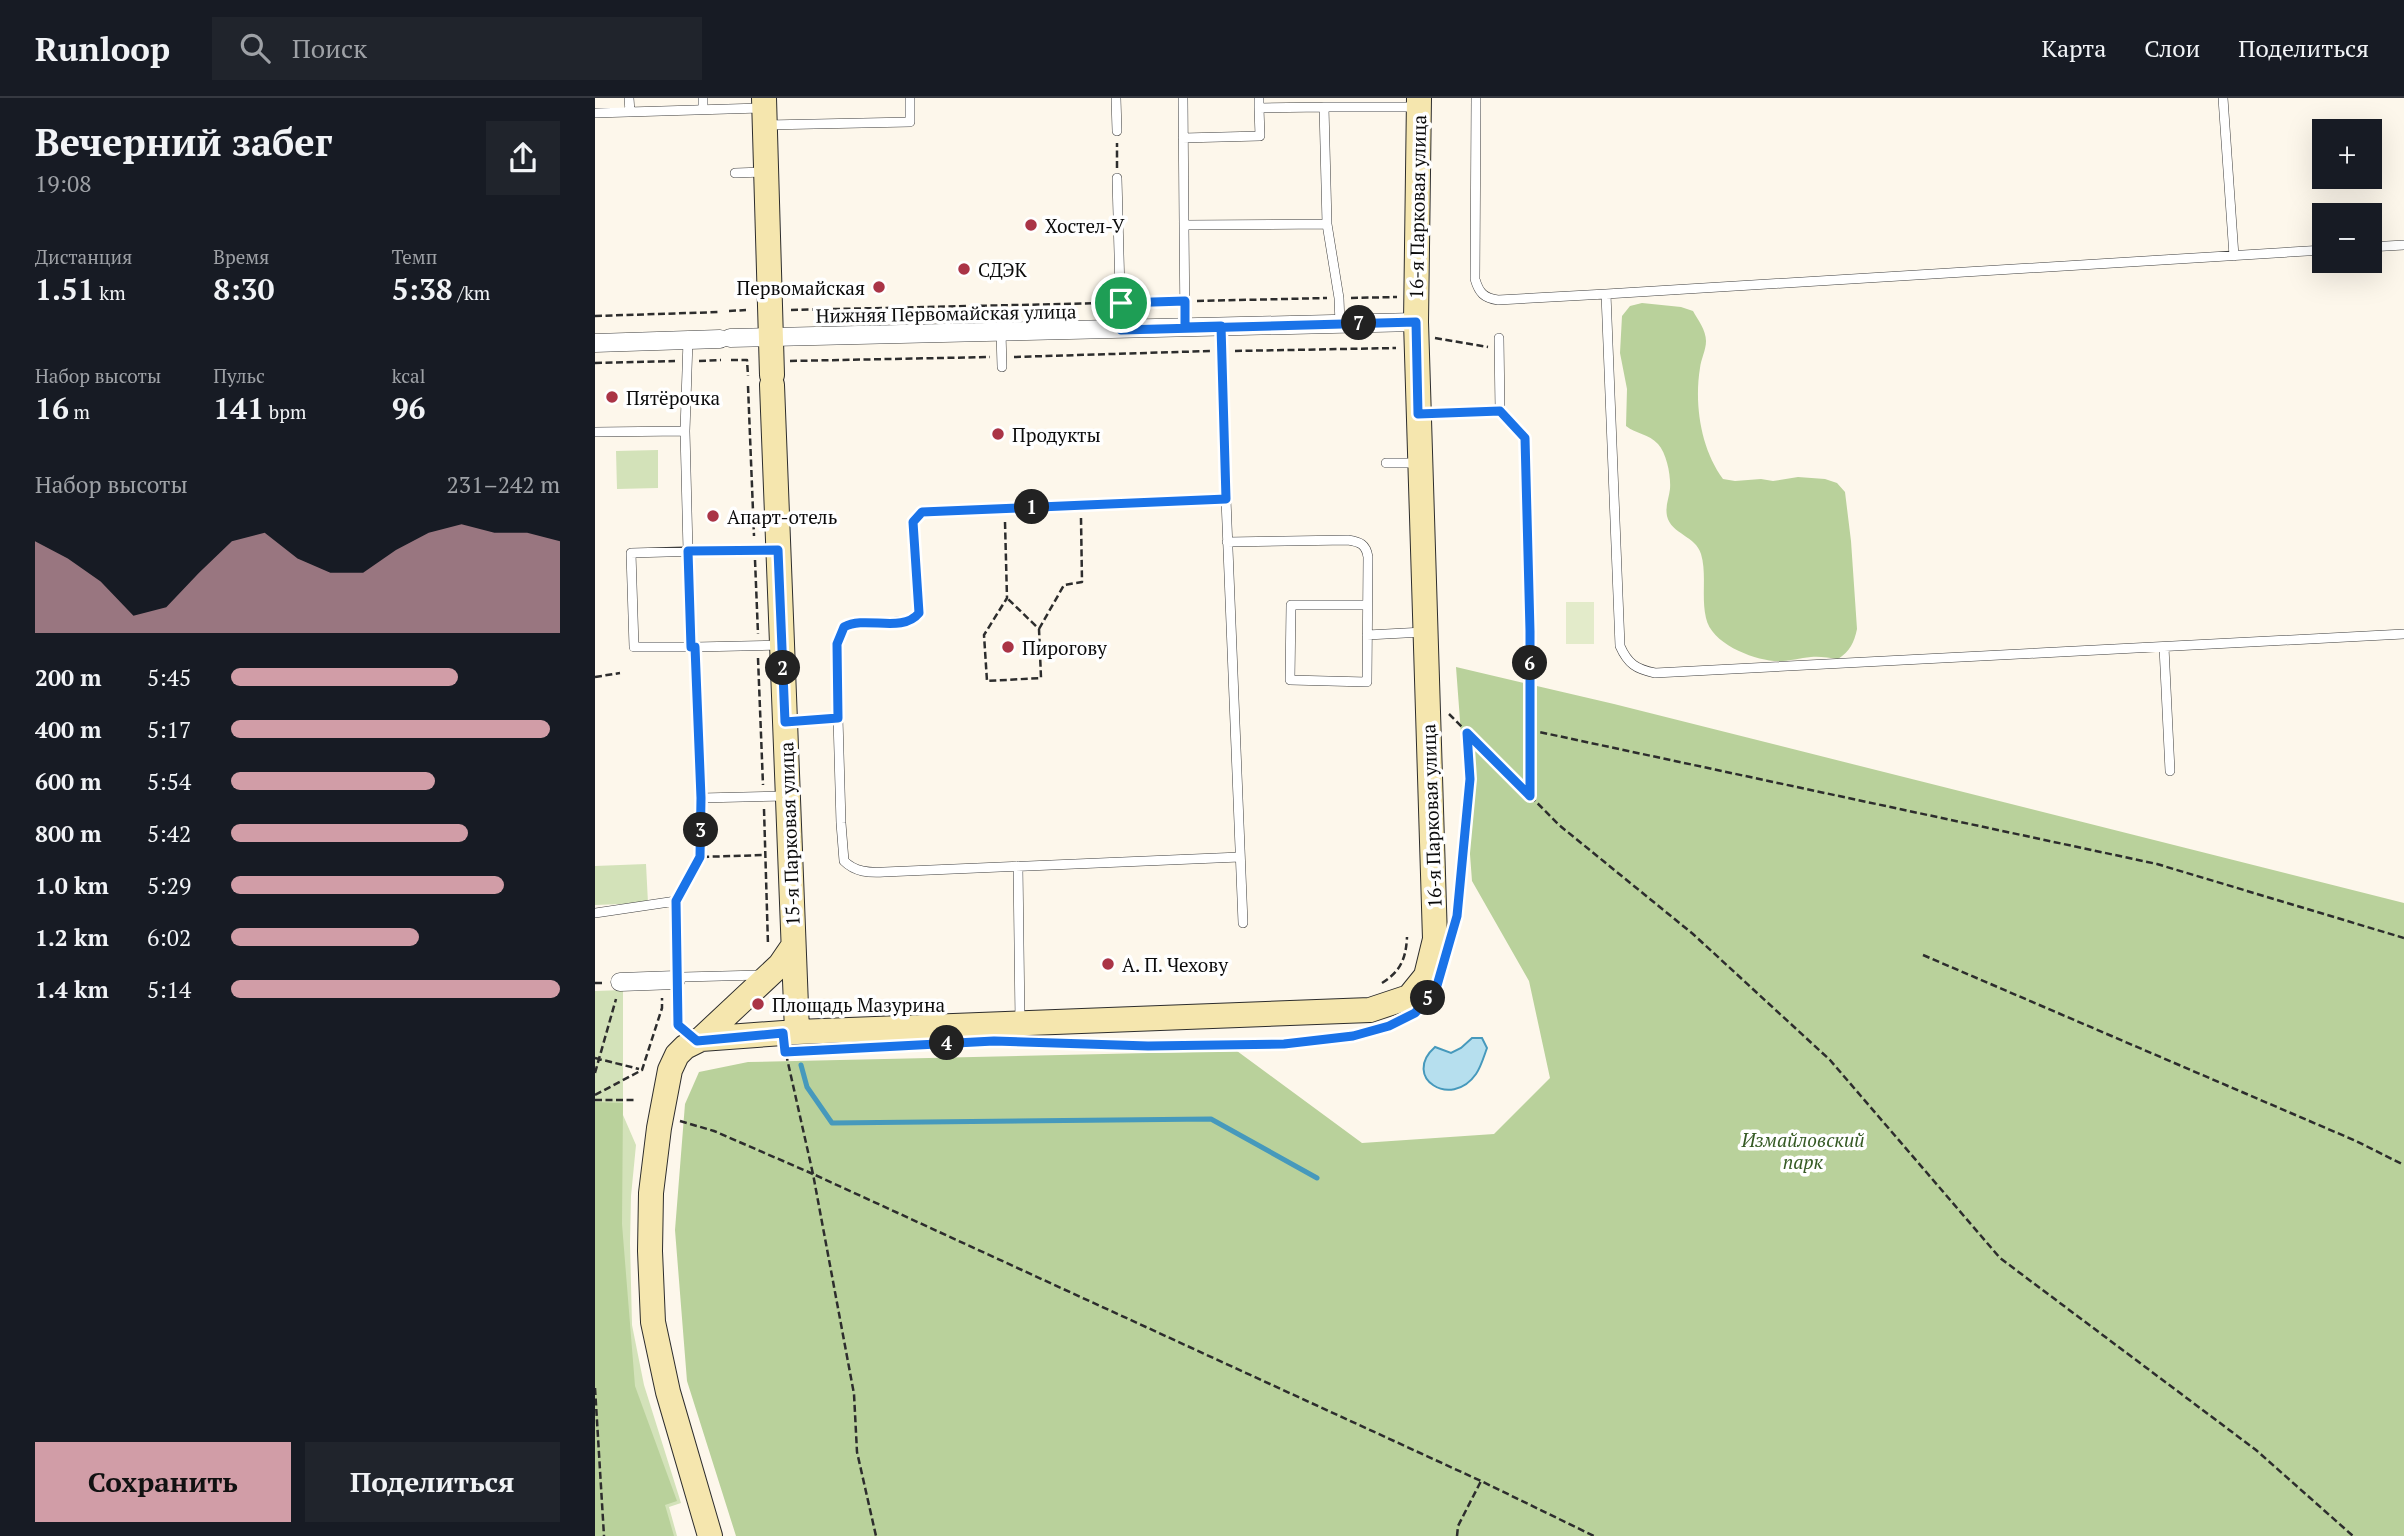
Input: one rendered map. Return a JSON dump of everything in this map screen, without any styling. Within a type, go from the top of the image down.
[{"type":"main road","name":"16-я Парковая улица","points":[[699,1040],[790,1032],[1370,1010],[1409,997],[1426,976],[1435,939],[1418,414],[1422,330],[1419,103]]},
{"type":"main road","name":"15-я Парковая улица","points":[[764,110],[770,338],[766,377],[766,549],[770,645],[785,722],[775,796],[781,946],[790,1032]]},
{"type":"main road","name":"15-я Парковая улица","points":[[710,1536],[668,1392],[653,1322],[651,1193],[659,1128],[669,1075],[677,1055],[685,1046],[699,1040],[780,965],[781,946]]},
{"type":"street","name":"Нижняя Первомайская улица","points":[[595,343],[1340,324],[1422,330]]},
{"type":"street","points":[[621,982],[669,981]]},
{"type":"lane","points":[[629,98],[630,112]]},
{"type":"lane","points":[[703,98],[703,109]]},
{"type":"lane","points":[[595,113],[764,110],[910,121],[910,98]]},
{"type":"lane","points":[[1116,98],[1117,131]]},
{"type":"lane","points":[[1183,98],[1185,327]]},
{"type":"lane","points":[[1476,98],[1475,279],[1478,290],[1486,298],[1498,300],[1606,294],[2312,251]]},
{"type":"lane","points":[[2223,98],[2234,256]]},
{"type":"lane","points":[[1183,138],[1260,136],[1259,103],[1324,107],[1419,103]]},
{"type":"lane","points":[[1324,107],[1327,224],[1339,298],[1340,324]]},
{"type":"lane","points":[[735,173],[766,172]]},
{"type":"lane","points":[[1117,178],[1121,330]]},
{"type":"lane","points":[[1184,225],[1327,224]]},
{"type":"lane","points":[[2382,246],[2404,245]]},
{"type":"lane","points":[[1606,294],[1620,646],[1626,660],[1637,669],[1655,673],[2404,634]]},
{"type":"lane","points":[[1221,326],[1243,923]]},
{"type":"lane","points":[[1001,332],[1002,362]]},
{"type":"lane","points":[[688,340],[685,431],[688,551]]},
{"type":"lane","points":[[1499,343],[1500,411],[1525,438],[1530,631]]},
{"type":"lane","points":[[1418,414],[1500,411]]},
{"type":"lane","points":[[595,432],[685,431]]},
{"type":"lane","points":[[1386,463],[1419,463]]},
{"type":"lane","points":[[1226,499],[922,512],[913,522],[919,613],[908,621],[854,623],[844,627],[837,644],[843,848],[844,861],[852,868],[870,873],[1240,857]]},
{"type":"lane","points":[[1227,542],[1348,540],[1365,546],[1368,557],[1367,682],[1290,680],[1291,605],[1367,606]]},
{"type":"lane","points":[[766,549],[631,553],[634,648],[770,645]]},
{"type":"lane","points":[[1367,635],[1424,632]]},
{"type":"lane","points":[[693,647],[701,798],[775,796]]},
{"type":"lane","points":[[2164,647],[2170,771]]},
{"type":"lane","points":[[785,722],[838,718]]},
{"type":"lane","points":[[1018,866],[1020,1023]]},
{"type":"lane","points":[[595,914],[676,901],[669,981],[678,1025],[699,1040]]},
{"type":"lane","points":[[669,981],[683,977],[770,974]]},
{"type":"path","points":[[1117,131],[1117,178]]},
{"type":"path","points":[[789,310],[1397,297]]},
{"type":"path","points":[[729,311],[746,310]]},
{"type":"path","points":[[595,316],[720,312]]},
{"type":"path","points":[[1422,330],[1499,343]]},
{"type":"path","points":[[730,360],[747,360],[766,377],[1223,351],[1399,348]]},
{"type":"path","points":[[595,363],[721,360]]},
{"type":"path","points":[[766,377],[766,549],[775,796],[765,855],[781,946]]},
{"type":"path","points":[[1005,509],[1007,598],[983,635],[987,681],[1041,678],[1039,629],[1064,585],[1082,582],[1081,505]]},
{"type":"path","points":[[688,551],[693,647]]},
{"type":"path","points":[[1007,598],[1039,629]]},
{"type":"path","points":[[1530,631],[1530,796]]},
{"type":"path","points":[[595,677],[620,673]]},
{"type":"path","points":[[1441,707],[1559,825],[1693,934],[1830,1060],[2000,1258],[2256,1450],[2353,1536]]},
{"type":"path","points":[[1530,730],[2157,864],[2404,938]]},
{"type":"path","points":[[1454,928],[1470,779],[1467,733]]},
{"type":"path","points":[[676,901],[700,857],[701,798]]},
{"type":"path","points":[[700,857],[765,855]]},
{"type":"path","points":[[1923,955],[2356,1141],[2404,1165]]},
{"type":"path","points":[[595,1097],[642,1070],[669,981]]},
{"type":"path","points":[[595,1073],[621,982]]},
{"type":"path","points":[[1071,1043],[1148,1046],[1284,1044],[1353,1036],[1377,1029]]},
{"type":"path","points":[[790,1032],[785,1052],[813,1174],[854,1394],[857,1452],[876,1536]]},
{"type":"path","points":[[597,1059],[642,1070]]},
{"type":"path","points":[[595,1097],[636,1100]]},
{"type":"path","points":[[680,1121],[714,1131],[813,1174],[1481,1480],[1594,1536]]},
{"type":"path","points":[[595,1388],[604,1536]]},
{"type":"path","points":[[1457,1536],[1458,1526],[1481,1480]]},
{"type":"green space","points":[[1642,303],[1693,311],[1703,329],[1706,341],[1698,382],[1701,426],[1709,454],[1723,479],[1825,479],[1837,483],[1845,492],[1857,629],[1851,646],[1838,659],[1814,657],[1784,661],[1765,660],[1733,648],[1709,627],[1705,610],[1701,554],[1694,543],[1673,527],[1667,516],[1670,484],[1664,453],[1647,436],[1626,426],[1627,389],[1620,353],[1622,316],[1630,306]]},
{"type":"green space","points":[[658,450],[658,488],[617,489],[616,451]]},
{"type":"green space","points":[[1566,602],[1594,602],[1594,644],[1566,644]]},
{"type":"green space","name":"Измайловский парк","points":[[1456,667],[1614,704],[2404,903],[2404,1536],[736,1536],[687,1381],[675,1230],[685,1104],[699,1072],[748,1062],[1237,1051],[1362,1143],[1494,1134],[1550,1078],[1529,981],[1472,881]]},
{"type":"green space","points":[[646,864],[648,903],[595,905],[595,866]]},
{"type":"green space","points":[[623,990],[623,1115],[636,1145],[631,1196],[632,1325],[644,1385],[681,1503],[669,1507],[677,1536],[595,1536],[595,991]]},
{"type":"green space","points":[[595,1102],[623,1103],[622,1224],[635,1386],[677,1501],[665,1505],[674,1536],[595,1536]]},
{"type":"water","points":[[1472,1038],[1482,1038],[1487,1048],[1476,1074],[1466,1084],[1454,1089],[1433,1085],[1426,1078],[1424,1069],[1426,1058],[1435,1047],[1451,1053]]},
{"type":"waterway","points":[[801,1065],[807,1087],[832,1123],[1211,1119],[1317,1178]]},
{"type":"place","name":"Хостел-У","points":[[1031,225]]},
{"type":"place","name":"СДЭК","points":[[964,269]]},
{"type":"place","name":"Первомайская","points":[[879,287]]},
{"type":"place","name":"Пятёрочка","points":[[612,397]]},
{"type":"place","name":"Продукты","points":[[998,434]]},
{"type":"place","name":"Апарт-отель","points":[[713,516]]},
{"type":"place","name":"Пирогову","points":[[1008,647]]},
{"type":"place","name":"А. П. Чехову","points":[[1108,964]]},
{"type":"place","name":"Площадь Мазурина","points":[[758,1004]]},
{"type":"route","points":[[1121,303],[1121,330],[1221,326],[1416,322],[1418,414],[1500,411],[1525,438],[1530,631],[1530,796],[1467,733],[1470,779],[1457,916],[1436,989],[1415,1013],[1389,1026],[1353,1036],[1284,1044],[1148,1046],[994,1041],[785,1052],[783,1033],[697,1041],[678,1025],[677,980],[676,901],[700,857],[701,798],[688,551],[778,550],[785,722],[838,718],[837,644],[838,636],[844,627],[854,623],[908,621],[919,613],[913,522],[922,512],[1226,499],[1221,326],[1185,327],[1185,301],[1121,303]]}]
